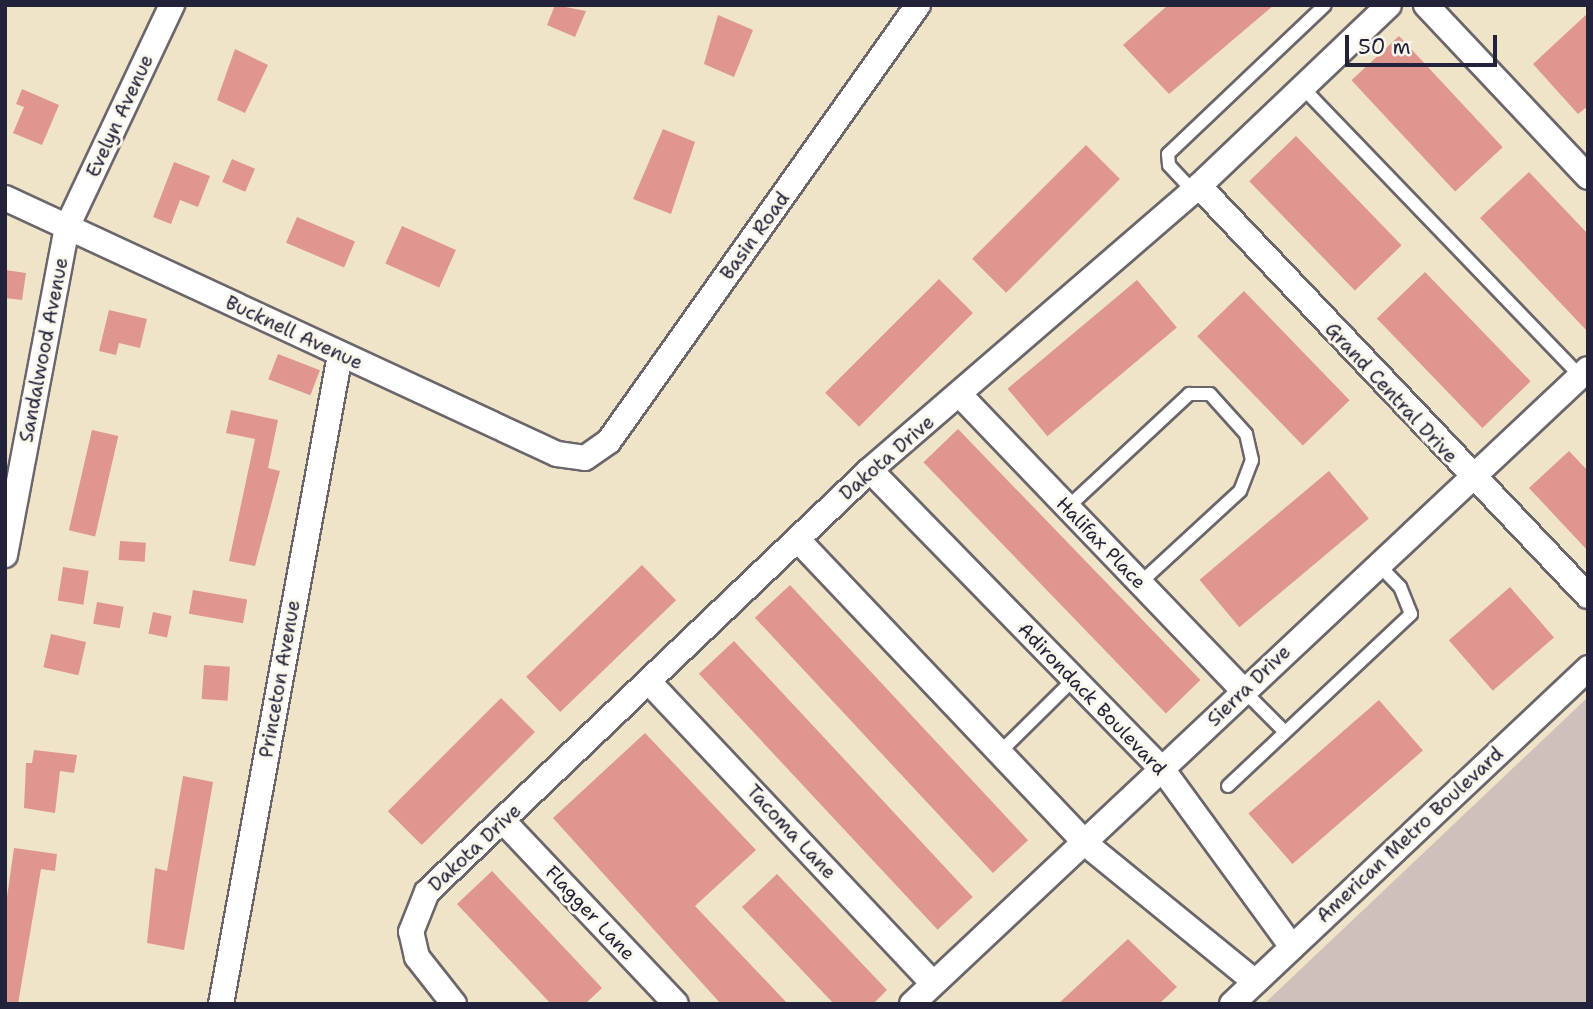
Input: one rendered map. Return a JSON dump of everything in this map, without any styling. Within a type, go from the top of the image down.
[{"type":"street","name":"Evelyn Avenue","points":[[67,227],[173,5]]},
{"type":"street","name":"Basin Road","points":[[585,458],[609,440],[918,5]]},
{"type":"street","name":"Dakota Drive","points":[[454,1004],[416,957],[411,932],[427,892],[504,822],[870,470],[1196,189],[1389,5]]},
{"type":"street","points":[[1426,5],[1585,170]]},
{"type":"street","name":"Grand Central Drive","points":[[1196,189],[1472,480],[1588,596]]},
{"type":"street","name":"Bucknell Avenue","points":[[5,198],[557,454],[585,458]]},
{"type":"street","name":"Sandalwood Avenue","points":[[5,555],[67,227]]},
{"type":"street","name":"Princeton Avenue","points":[[221,1004],[340,355]]},
{"type":"street","name":"Sierra Drive","points":[[912,1004],[1086,844],[1243,690],[1472,480],[1584,373]]},
{"type":"street","name":"Halifax Place","points":[[960,395],[1243,690]]},
{"type":"street","name":"Adirondack Boulevard","points":[[870,470],[1163,770],[1292,947]]},
{"type":"street","points":[[798,540],[1086,844],[1255,982]]},
{"type":"street","name":"American Metro Boulevard","points":[[1232,1004],[1588,668]]},
{"type":"street","name":"Tacoma Lane","points":[[649,682],[933,983]]},
{"type":"street","name":"Flagger Lane","points":[[504,822],[676,1004]]},
{"type":"lane","points":[[1196,189],[1169,165],[1168,154],[1325,5]]},
{"type":"lane","points":[[1302,87],[1584,373]]},
{"type":"lane","points":[[1068,507],[1189,394],[1210,394],[1246,434],[1252,460],[1240,491],[1140,583]]},
{"type":"lane","points":[[1228,786],[1411,614],[1400,587],[1379,565]]},
{"type":"lane","points":[[999,752],[1074,679]]},
{"type":"lane","points":[[1243,690],[1285,732]]},
{"type":"shaded area","points":[[1588,697],[1588,1004],[1264,1004]]},
{"type":"building","points":[[555,5],[586,11],[575,37],[547,25]]},
{"type":"building","points":[[1168,5],[1274,5],[1169,94],[1123,45]]},
{"type":"building","points":[[1588,13],[1588,106],[1578,114],[1533,64]]},
{"type":"building","points":[[718,15],[753,30],[734,77],[704,64]]},
{"type":"building","points":[[1399,36],[1503,147],[1455,191],[1351,80]]},
{"type":"building","points":[[235,49],[268,65],[245,113],[217,100]]},
{"type":"building","points":[[22,89],[59,105],[42,145],[13,133],[24,107],[16,104]]},
{"type":"building","points":[[663,129],[695,142],[671,214],[633,199]]},
{"type":"building","points":[[1296,136],[1402,245],[1355,290],[1249,181]]},
{"type":"building","points":[[1086,145],[1120,179],[1006,293],[972,259]]},
{"type":"building","points":[[232,159],[255,169],[245,192],[222,182]]},
{"type":"building","points":[[174,162],[210,176],[198,207],[180,200],[171,224],[153,217]]},
{"type":"building","points":[[1529,172],[1588,234],[1588,332],[1480,218]]},
{"type":"building","points":[[297,217],[355,242],[344,267],[286,243]]},
{"type":"building","points":[[402,226],[456,250],[439,287],[385,263]]},
{"type":"building","points":[[5,270],[26,273],[22,300],[5,298]]},
{"type":"building","points":[[1425,272],[1531,381],[1482,428],[1377,319]]},
{"type":"building","points":[[939,279],[973,313],[859,427],[825,393]]},
{"type":"building","points":[[1137,280],[1177,327],[1047,436],[1008,389]]},
{"type":"building","points":[[1244,291],[1350,400],[1303,445],[1197,336]]},
{"type":"building","points":[[109,310],[147,319],[140,348],[119,343],[116,355],[99,351]]},
{"type":"building","points":[[278,354],[320,370],[310,395],[268,379]]},
{"type":"building","points":[[231,410],[278,420],[268,468],[280,471],[255,566],[229,561],[255,439],[226,433]]},
{"type":"building","points":[[958,429],[1200,680],[1166,713],[923,462]]},
{"type":"building","points":[[92,430],[118,436],[95,536],[69,530]]},
{"type":"building","points":[[1569,451],[1588,471],[1588,551],[1529,488]]},
{"type":"building","points":[[1329,471],[1369,518],[1239,627],[1200,580]]},
{"type":"building","points":[[120,541],[146,543],[145,562],[119,560]]},
{"type":"building","points":[[642,565],[676,600],[560,712],[526,677]]},
{"type":"building","points":[[63,567],[89,571],[83,605],[58,601]]},
{"type":"building","points":[[790,585],[1028,840],[993,873],[755,618]]},
{"type":"building","points":[[1510,587],[1554,638],[1493,691],[1449,640]]},
{"type":"building","points":[[193,590],[247,600],[243,623],[189,614]]},
{"type":"building","points":[[97,602],[124,607],[120,628],[93,624]]},
{"type":"building","points":[[153,612],[172,616],[167,637],[148,634]]},
{"type":"building","points":[[51,634],[86,642],[78,675],[43,667]]},
{"type":"building","points":[[734,641],[973,897],[938,930],[699,674]]},
{"type":"building","points":[[204,665],[230,667],[228,701],[202,699]]},
{"type":"building","points":[[501,698],[535,732],[422,845],[388,811]]},
{"type":"building","points":[[1379,700],[1423,751],[1292,864],[1248,813]]},
{"type":"building","points":[[645,733],[756,850],[695,906],[788,1004],[721,1004],[553,818]]},
{"type":"building","points":[[34,750],[77,755],[74,773],[60,771],[55,813],[24,808],[26,763],[32,763]]},
{"type":"building","points":[[183,776],[213,782],[184,950],[147,943],[155,868],[167,871]]},
{"type":"building","points":[[14,848],[57,854],[55,871],[41,869],[18,1004],[5,1004],[5,911]]},
{"type":"building","points":[[492,871],[602,988],[585,1004],[551,1004],[457,904]]},
{"type":"building","points":[[777,874],[887,990],[873,1004],[834,1004],[742,907]]},
{"type":"building","points":[[1128,939],[1177,987],[1159,1004],[1058,1004]]}]
